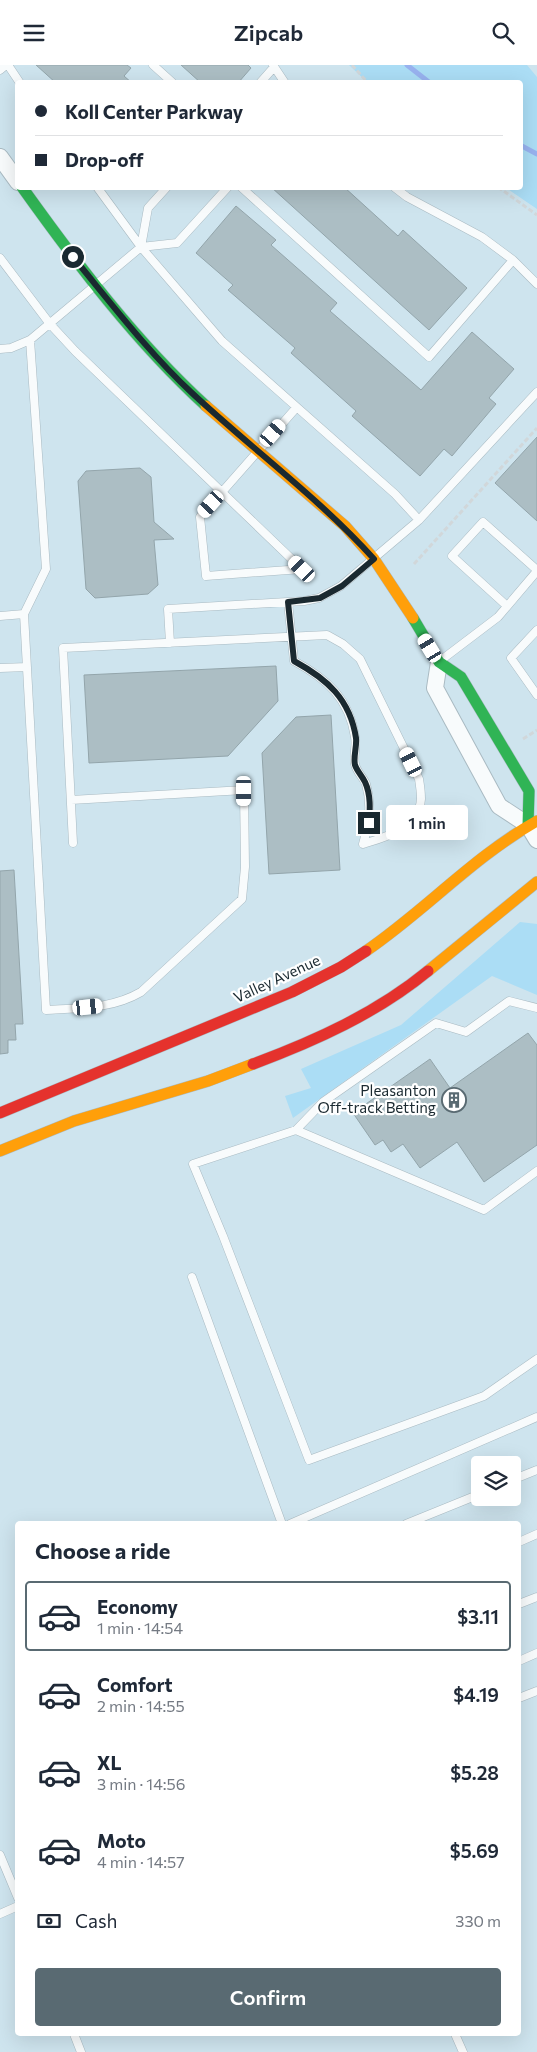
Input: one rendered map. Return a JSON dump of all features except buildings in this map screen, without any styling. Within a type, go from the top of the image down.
[{"type":"main road","points":[[24,190],[61,242],[96,285],[134,331],[190,391],[344,526],[374,559],[405,605],[439,662],[462,677],[529,791],[533,823]]},
{"type":"main road","name":"Valley Avenue","points":[[0,1113],[237,1015],[307,984],[356,958],[401,925],[463,870],[533,823]]},
{"type":"main road","points":[[0,1151],[74,1121],[208,1081],[272,1057],[361,1017],[402,992],[522,891],[537,882]]},
{"type":"street","points":[[0,157],[15,178]]},
{"type":"street","points":[[439,662],[436,688],[495,798],[500,806],[533,823],[537,840]]},
{"type":"lane","points":[[0,70],[7,65],[18,80]]},
{"type":"lane","points":[[153,65],[170,80]]},
{"type":"lane","points":[[262,80],[273,66],[283,80]]},
{"type":"lane","points":[[99,190],[141,247],[222,341],[395,494],[419,520]]},
{"type":"lane","points":[[141,247],[148,208],[164,190]]},
{"type":"lane","points":[[0,349],[11,348],[30,340],[141,247],[177,243],[225,190]]},
{"type":"lane","points":[[244,190],[428,357],[513,260]]},
{"type":"lane","points":[[398,190],[407,197],[482,237],[513,260],[537,284]]},
{"type":"lane","points":[[0,258],[50,324],[222,492],[302,569],[206,576],[200,517],[222,492],[257,451],[296,407]]},
{"type":"lane","points":[[30,340],[46,569],[24,614],[46,1010],[113,1005],[128,1000],[141,992],[242,899],[245,867],[244,791],[71,800]]},
{"type":"lane","points":[[170,643],[168,609],[288,602],[320,598],[342,586],[419,520],[537,392]]},
{"type":"lane","points":[[439,662],[498,617],[537,571],[484,522],[452,557],[507,606]]},
{"type":"lane","points":[[73,843],[63,648],[292,637],[327,635],[343,644],[360,659],[419,779],[421,799],[417,813],[394,835],[363,844],[369,823],[370,802],[365,783],[355,765],[356,740],[352,716],[340,696],[326,681],[294,661],[292,637],[288,602]]},
{"type":"lane","points":[[0,616],[24,614]]},
{"type":"lane","points":[[537,630],[511,658],[537,695]]},
{"type":"lane","points":[[0,668],[27,667]]},
{"type":"lane","points":[[537,1009],[509,1001],[466,1032],[436,1023],[323,1102],[296,1130],[193,1164],[223,1236],[309,1460],[484,1396],[537,1359]]},
{"type":"lane","points":[[296,1130],[484,1210],[537,1171]]},
{"type":"lane","points":[[192,1277],[281,1521]]},
{"type":"lane","points":[[297,1521],[537,1417]]},
{"type":"lane","points":[[521,1476],[537,1470]]},
{"type":"lane","points":[[413,1521],[471,1497]]},
{"type":"lane","points":[[521,1541],[537,1534]]},
{"type":"lane","points":[[521,1603],[537,1597]]},
{"type":"lane","points":[[521,1660],[537,1653]]},
{"type":"lane","points":[[521,1697],[537,1691]]},
{"type":"lane","points":[[0,1855],[15,1891]]},
{"type":"lane","points":[[0,1914],[15,1907]]},
{"type":"lane","points":[[75,2036],[81,2052]]},
{"type":"lane","points":[[456,2036],[463,2052]]},
{"type":"path","points":[[352,65],[365,80]]},
{"type":"path","points":[[502,190],[537,215]]},
{"type":"path","points":[[414,564],[537,428]]},
{"type":"path","points":[[523,739],[537,730]]},
{"type":"shaded area","points":[[349,65],[527,65],[537,77],[537,209],[509,190],[523,190],[523,80],[365,80]]},
{"type":"shaded area","points":[[520,922],[537,924],[537,995],[492,976],[293,1118],[285,1096],[311,1088],[301,1069],[401,1025]]},
{"type":"waterway","points":[[407,65],[426,80]]},
{"type":"waterway","points":[[523,147],[537,154]]},
{"type":"traffic: fast","points":[[24,190],[108,301],[155,356],[206,406]]},
{"type":"traffic: fast","points":[[413,618],[439,662],[461,677],[529,791],[528,825]]},
{"type":"traffic: slow","points":[[206,406],[345,526],[374,559],[413,618]]},
{"type":"traffic: slow","points":[[366,951],[492,851],[537,821]]},
{"type":"traffic: slow","points":[[428,971],[537,882]]},
{"type":"traffic: slow","points":[[0,1151],[74,1121],[208,1081],[253,1064]]},
{"type":"traffic: jam","points":[[0,1113],[292,992],[341,967],[366,951]]},
{"type":"traffic: jam","points":[[253,1064],[345,1025],[388,1000],[428,971]]},
{"type":"place","name":"Pleasanton Off-track Betting","points":[[454,1100]]},
{"type":"route","points":[[73,257],[134,331],[190,391],[344,526],[374,559],[342,586],[320,598],[288,602],[294,661],[326,681],[340,696],[352,716],[356,740],[355,765],[368,793],[370,802],[369,823]]}]
